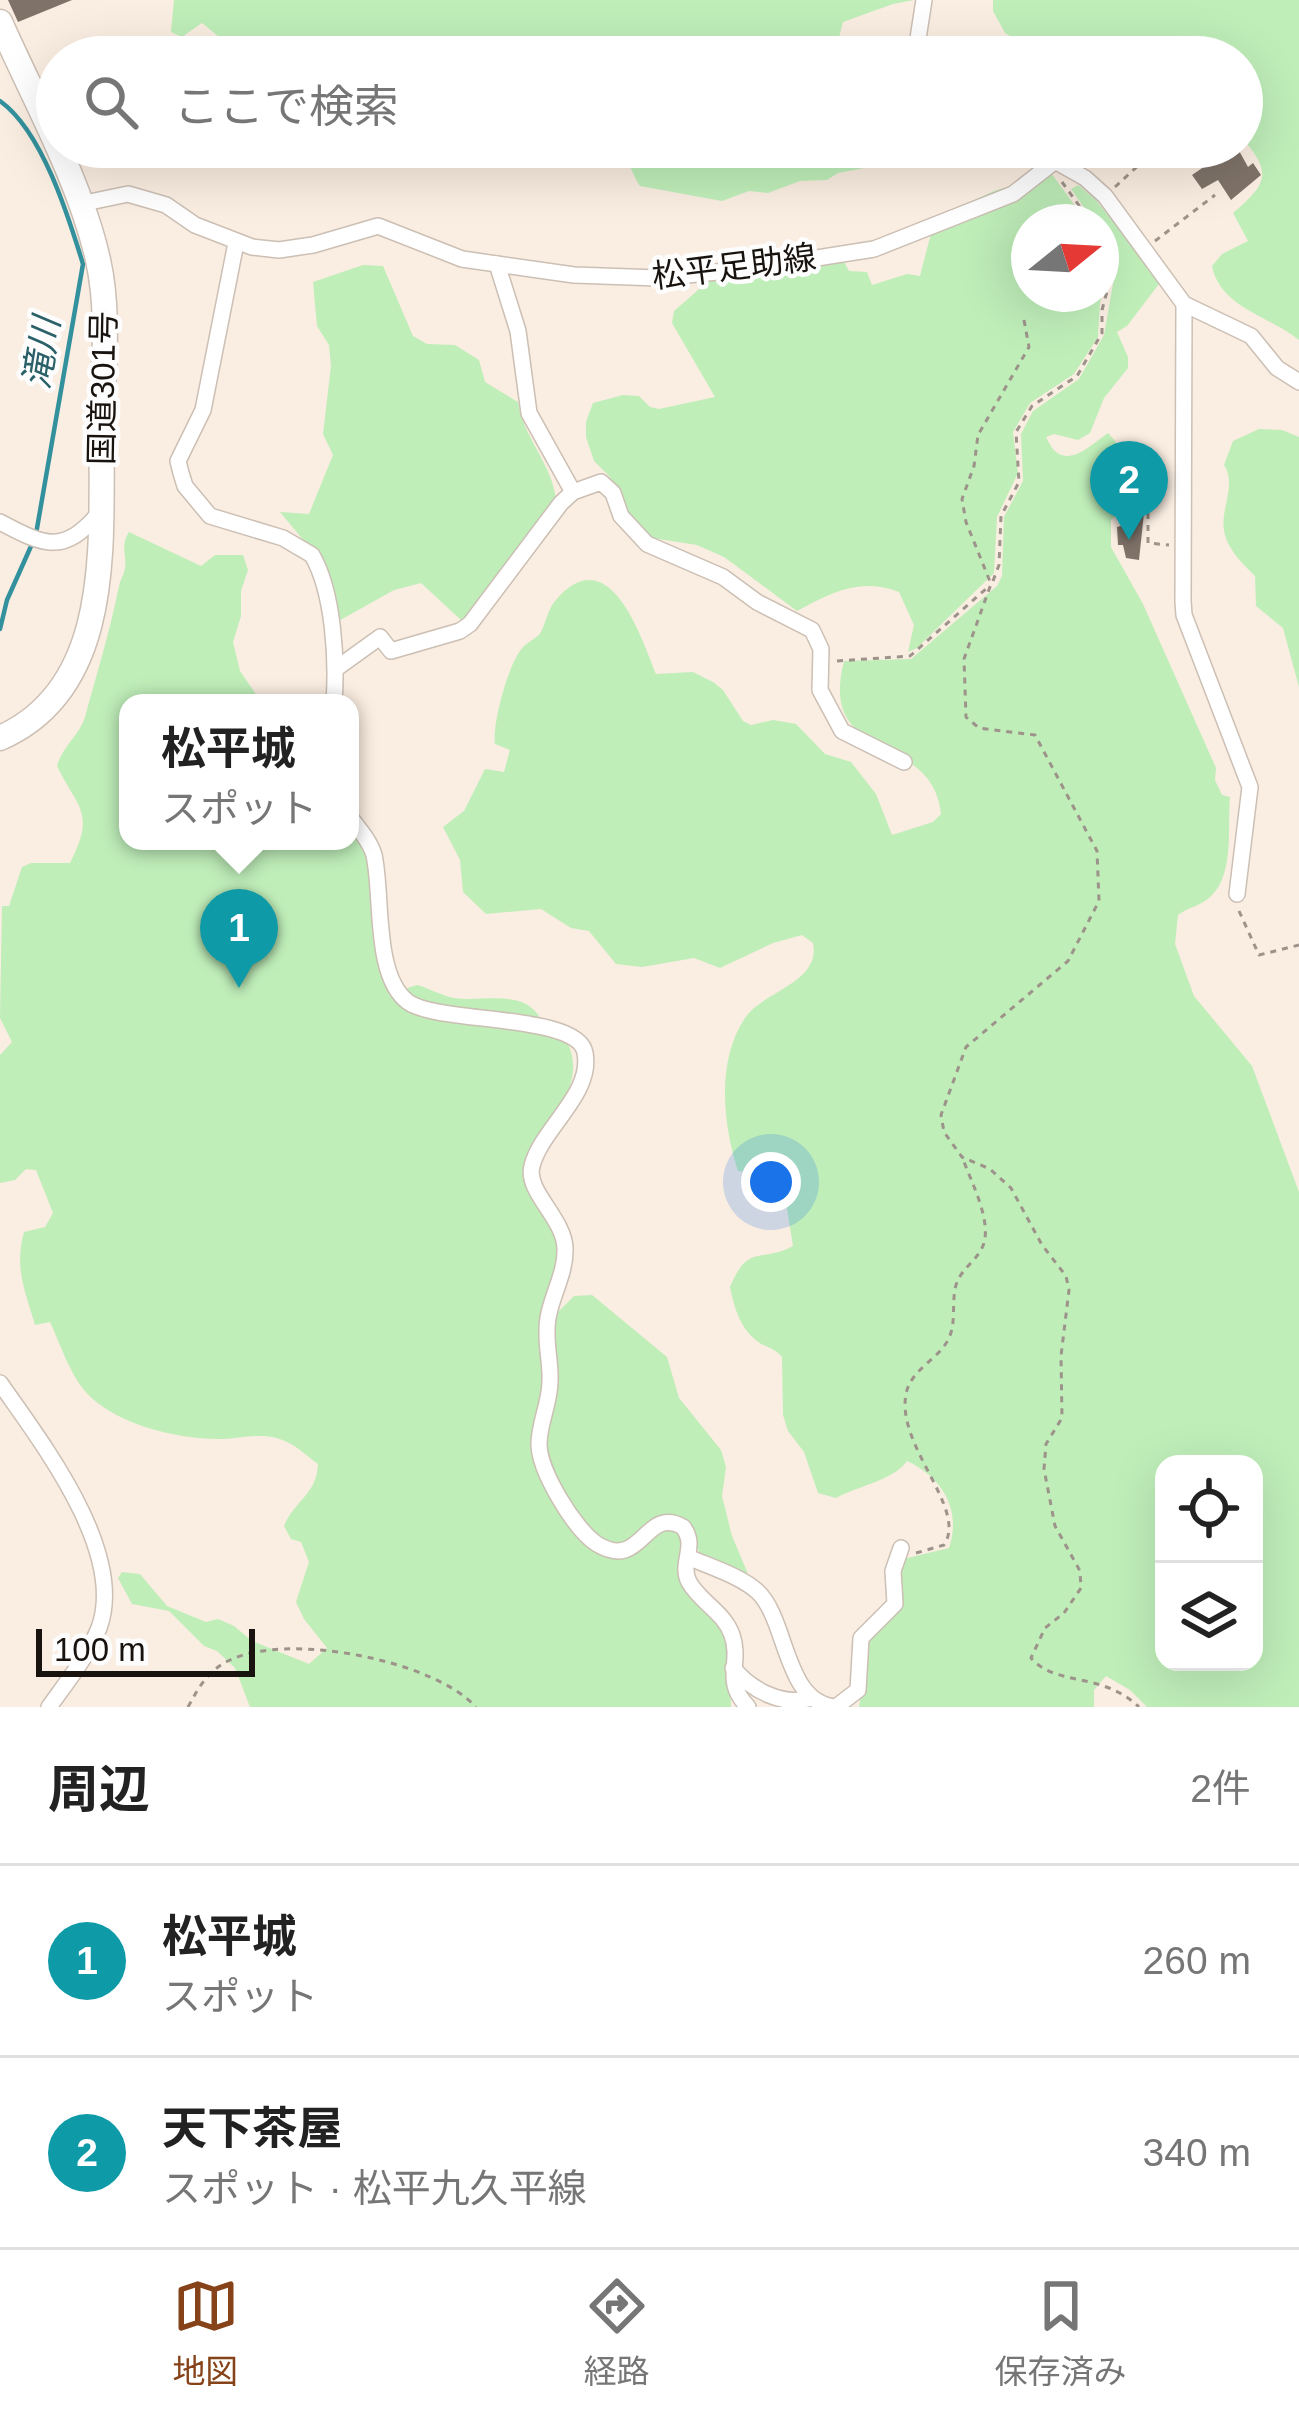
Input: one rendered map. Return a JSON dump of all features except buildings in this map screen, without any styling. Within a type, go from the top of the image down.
[{"type":"highway","name":"国道301号","points":[[0,22],[36,104]]},
{"type":"highway","name":"国道301号","points":[[0,738],[29,721],[54,697],[81,649],[96,591],[103,288],[93,241],[64,168]]},
{"type":"street","points":[[918,36],[924,0]]},
{"type":"street","name":"松平足助線","points":[[80,204],[128,194],[166,205],[195,225],[236,243],[279,250],[378,226],[462,260],[574,275],[658,278],[874,248],[1012,194],[1047,168]]},
{"type":"street","points":[[1061,168],[1085,178],[1105,196],[1184,304],[1251,336],[1277,368],[1299,382]]},
{"type":"street","points":[[236,243],[203,410],[178,461],[185,486],[211,517],[283,538],[312,555],[318,565],[337,668],[335,694]]},
{"type":"street","points":[[496,264],[518,332],[530,413],[573,492]]},
{"type":"street","points":[[1184,304],[1184,615],[1250,788],[1237,899]]},
{"type":"street","points":[[337,668],[380,637],[392,651],[470,624],[558,507],[573,492],[596,482],[608,485],[621,516],[647,544],[723,577],[757,602],[812,630],[823,664],[820,690],[842,731],[904,762]]},
{"type":"street","points":[[0,522],[52,544],[71,539],[101,510]]},
{"type":"street","points":[[359,830],[374,852],[388,973],[406,1000],[429,1011],[502,1019],[568,1035],[584,1046],[586,1057],[577,1088],[541,1144],[530,1171],[533,1186],[560,1225],[565,1245],[547,1326],[550,1389],[540,1457],[549,1480],[594,1542],[622,1551],[638,1545],[659,1522],[683,1527],[689,1535],[689,1583],[730,1630],[735,1648],[733,1685],[748,1707]]},
{"type":"street","points":[[0,1383],[67,1479],[100,1563],[104,1598],[100,1625],[81,1663],[49,1707]]},
{"type":"street","points":[[688,1557],[758,1592],[789,1663],[811,1698],[836,1707],[855,1696],[860,1686],[861,1637],[895,1604],[898,1553]]},
{"type":"street","points":[[733,1668],[765,1698],[793,1705],[811,1698]]},
{"type":"path","points":[[1055,168],[1079,204]]},
{"type":"path","points":[[1105,196],[1135,168]]},
{"type":"path","points":[[1144,250],[1215,196]]},
{"type":"path","points":[[898,1553],[935,1550],[944,1546],[952,1531],[949,1514],[910,1434],[906,1392],[949,1338],[960,1274],[985,1241],[985,1226],[962,1157],[944,1132],[941,1115],[966,1047],[1068,961],[1099,901],[1097,851],[1035,735],[979,728],[966,717],[964,658],[999,565],[1001,516],[1020,472],[1016,432],[1032,406],[1077,376],[1102,333],[1102,312]]},
{"type":"path","points":[[991,584],[966,522],[962,499],[974,466],[978,434],[1029,347],[1024,320]]},
{"type":"path","points":[[1148,501],[1148,543],[1183,545]]},
{"type":"path","points":[[823,664],[910,656],[991,584]]},
{"type":"path","points":[[1237,899],[1259,955],[1299,945]]},
{"type":"path","points":[[962,1157],[990,1168],[1011,1188],[1066,1276],[1069,1290],[1061,1356],[1062,1418],[1046,1444],[1044,1469],[1054,1526],[1080,1571],[1081,1588],[1064,1613],[1045,1628],[1031,1658],[1050,1673],[1110,1685],[1139,1707]]},
{"type":"path","points":[[188,1707],[211,1671],[266,1648],[364,1655],[437,1679],[465,1694],[476,1707]]},
{"type":"green space","points":[[174,0],[914,0],[843,22],[839,36],[218,36],[202,23],[183,36],[171,32]]},
{"type":"green space","points":[[993,0],[1299,0],[1299,340],[1236,302],[1217,280],[1212,266],[1222,254],[1248,241],[1233,213],[1262,178],[1263,36],[1010,36],[993,11]]},
{"type":"green space","points":[[630,168],[864,168],[768,193],[749,191],[722,201],[640,186]]},
{"type":"green space","points":[[1051,173],[1074,204],[1011,204],[1011,312],[1099,312],[1098,337],[1074,374],[1030,403],[1013,432],[1018,473],[997,517],[994,573],[917,648],[908,652],[914,625],[899,592],[859,586],[797,611],[724,557],[697,545],[652,538],[623,509],[610,477],[594,461],[586,437],[593,403],[639,396],[659,409],[715,397],[672,323],[674,311],[713,277],[844,262],[849,271],[867,272],[872,285],[907,274],[920,276],[935,218],[994,191]]},
{"type":"green space","points":[[1078,185],[1099,204],[1081,204],[1071,189]]},
{"type":"green space","points":[[1119,229],[1160,279],[1159,284],[1117,332],[1128,368],[1104,398],[1090,433],[1078,440],[1054,434],[1046,437],[1052,448],[1067,456],[1108,433],[1121,448],[1121,472],[1135,481],[1139,496],[1111,520],[1111,547],[1143,604],[1216,768],[1222,795],[1230,797],[1222,881],[1205,901],[1178,915],[1175,944],[1194,996],[1252,1066],[1299,1192],[1299,1707],[1147,1707],[1106,1676],[1094,1690],[1094,1707],[859,1707],[871,1631],[898,1604],[899,1560],[949,1548],[953,1521],[939,1486],[907,1461],[885,1478],[836,1498],[818,1493],[804,1452],[783,1415],[782,1357],[746,1330],[730,1287],[749,1259],[793,1246],[782,1178],[738,1171],[726,1114],[730,1054],[753,1009],[808,968],[813,943],[802,935],[720,968],[694,958],[642,967],[616,964],[589,931],[571,928],[541,909],[486,914],[463,892],[460,860],[443,827],[464,811],[485,769],[504,772],[510,750],[495,744],[496,722],[518,653],[539,635],[555,601],[574,584],[591,580],[607,586],[620,600],[656,674],[693,672],[713,682],[751,725],[773,720],[796,724],[825,754],[851,762],[876,794],[892,835],[933,822],[941,814],[933,787],[918,769],[860,733],[846,717],[840,694],[844,661],[911,659],[997,586],[1002,576],[1004,517],[1023,481],[1021,434],[1033,411],[1079,379],[1104,335],[1108,312],[1119,312]]},
{"type":"green space","points":[[363,265],[383,266],[413,336],[427,344],[455,345],[479,360],[485,382],[518,402],[553,486],[556,499],[474,612],[461,620],[421,583],[394,590],[335,623],[309,547],[280,512],[309,514],[333,455],[323,434],[329,345],[317,326],[313,282]]},
{"type":"green space","points":[[1259,429],[1299,437],[1299,687],[1283,628],[1256,606],[1255,576],[1225,535],[1229,481],[1224,465],[1233,441]]},
{"type":"green space","points":[[129,532],[201,566],[215,555],[243,555],[248,570],[233,642],[240,671],[256,694],[119,694],[119,850],[359,850],[359,836],[365,844],[389,991],[566,1040],[572,1056],[570,1085],[529,1154],[559,1231],[562,1255],[536,1444],[547,1485],[613,1554],[658,1527],[683,1532],[683,1563],[729,1635],[731,1707],[250,1707],[235,1668],[204,1646],[169,1611],[132,1604],[118,1578],[122,1572],[140,1574],[167,1606],[206,1622],[218,1619],[252,1641],[309,1664],[327,1648],[296,1602],[309,1562],[301,1542],[291,1539],[284,1526],[314,1483],[318,1464],[279,1439],[205,1439],[167,1433],[129,1421],[96,1402],[74,1375],[50,1322],[35,1325],[24,1290],[20,1257],[24,1232],[45,1227],[53,1213],[36,1170],[26,1169],[15,1180],[0,1183],[0,1055],[12,1042],[0,1018],[2,906],[9,906],[22,867],[70,863],[78,846],[81,812],[57,766],[85,717],[124,571]]},
{"type":"green space","points":[[417,985],[454,998],[516,1000],[536,1012],[543,1024],[434,1008],[401,990]]},
{"type":"green space","points":[[592,1295],[667,1357],[679,1398],[721,1450],[726,1467],[722,1496],[751,1581],[703,1559],[684,1522],[625,1547],[599,1542],[556,1484],[543,1456],[555,1315],[574,1296]]},
{"type":"waterway","name":"滝川","points":[[0,101],[36,144]]},
{"type":"waterway","name":"滝川","points":[[36,534],[83,264],[48,168]]},
{"type":"waterway","name":"滝川","points":[[0,629],[7,600],[32,544]]},
{"type":"place","name":"天下茶屋","points":[[1129,540]]},
{"type":"place","name":"松平城","points":[[239,988]]}]
